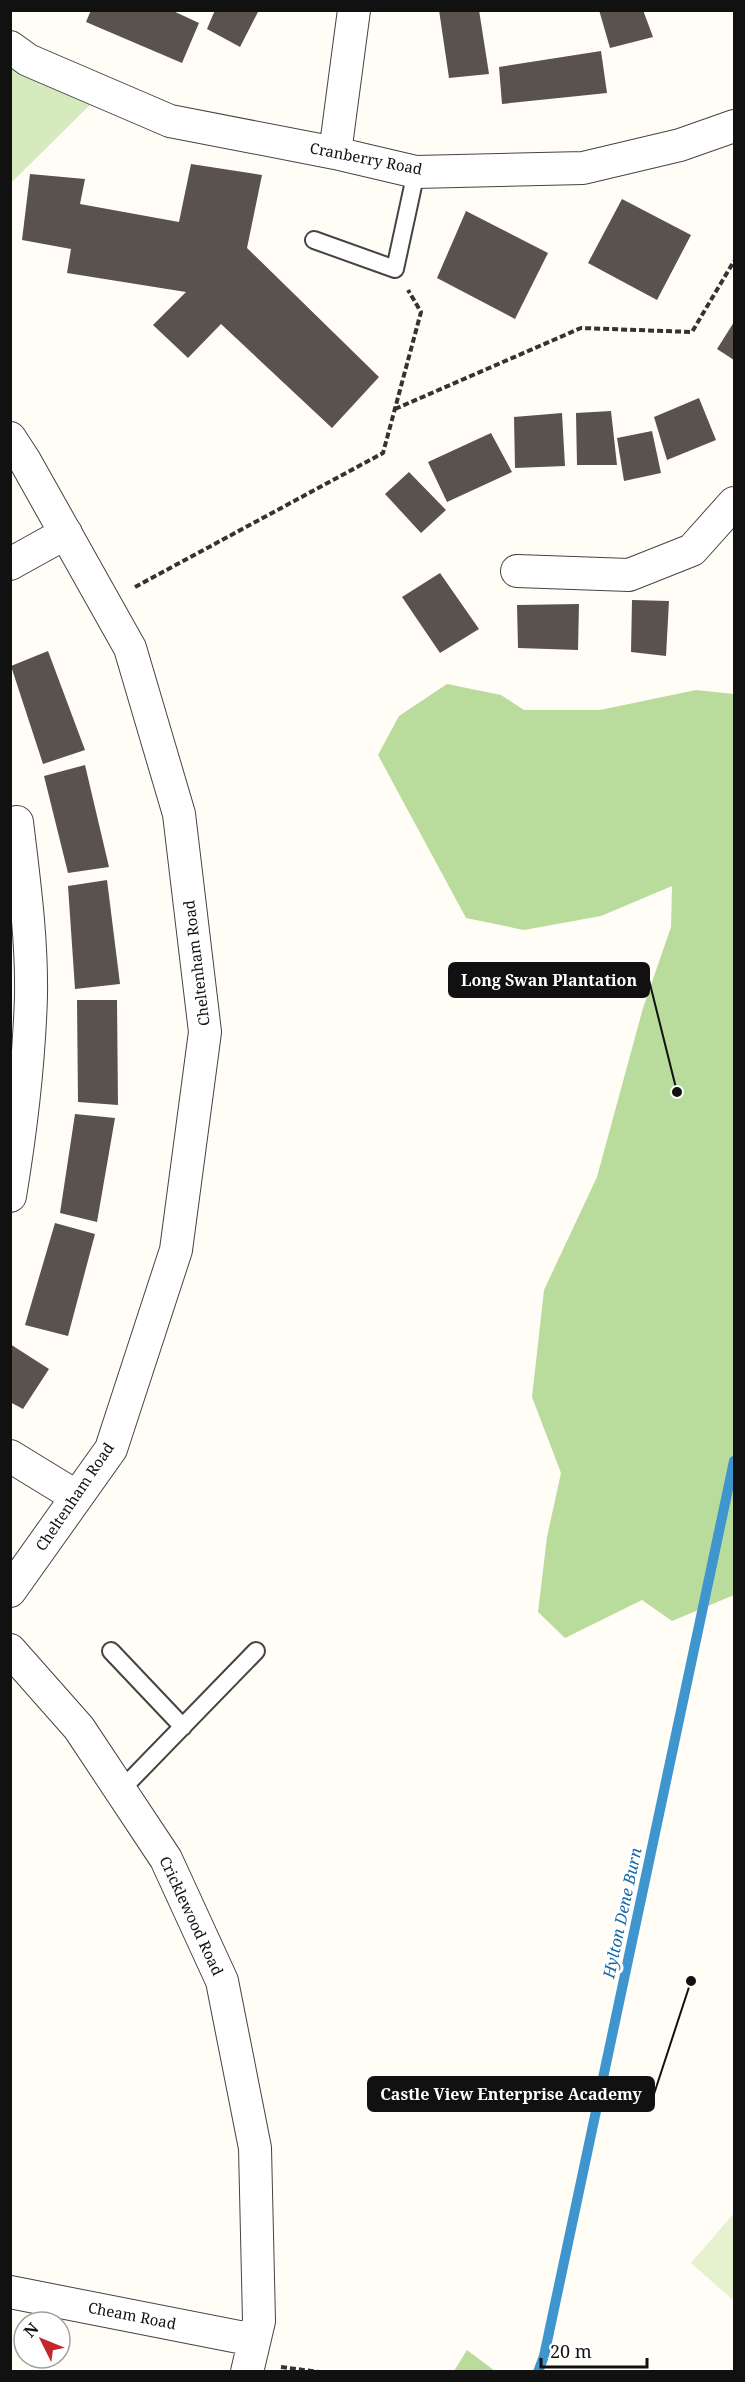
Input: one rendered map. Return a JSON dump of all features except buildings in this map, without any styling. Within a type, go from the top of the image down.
[{"type":"street","points":[[335,153],[354,10]]},
{"type":"street","name":"Cranberry Road","points":[[10,47],[28,60],[170,121],[335,153],[416,172],[583,168],[680,145],[735,126]]},
{"type":"street","name":"Cheltenham Road","points":[[10,438],[26,461],[130,648],[179,814],[205,1032],[176,1250],[111,1449],[10,1591]]},
{"type":"street","points":[[517,571],[629,575],[692,550],[735,503]]},
{"type":"street","points":[[10,564],[66,533]]},
{"type":"street","points":[[10,1196],[24,1108],[31,995],[28,912],[17,822]]},
{"type":"street","points":[[10,1456],[77,1497]]},
{"type":"street","name":"Cricklewood Road","points":[[10,1650],[79,1728],[166,1859],[222,1981],[255,2148],[259,2321],[247,2372]]},
{"type":"street","name":"Cheam Road","points":[[10,2292],[254,2340]]},
{"type":"lane","points":[[314,240],[395,269],[416,172]]},
{"type":"lane","points":[[111,1651],[183,1727]]},
{"type":"lane","points":[[120,1791],[256,1651]]},
{"type":"path","points":[[395,410],[581,328],[692,332],[735,261]]},
{"type":"path","points":[[105,603],[383,453],[422,312],[395,269]]},
{"type":"green space","points":[[11,47],[104,91],[11,183]]},
{"type":"green space","points":[[447,684],[501,695],[524,710],[600,710],[696,690],[734,694],[734,1595],[672,1621],[642,1600],[565,1638],[538,1612],[547,1537],[561,1473],[532,1397],[544,1290],[597,1177],[643,1008],[671,927],[672,886],[601,916],[524,930],[466,918],[378,755],[399,716]]},
{"type":"green space","points":[[734,2213],[734,2301],[691,2263]]},
{"type":"green space","points":[[467,2350],[495,2371],[454,2371]]},
{"type":"waterway","name":"Hylton Dene Burn","points":[[538,2372],[544,2356],[734,1461]]},
{"type":"place","name":"Long Swan Plantation","points":[[677,1092]]},
{"type":"place","name":"Castle View Enterprise Academy","points":[[691,1981]]}]
